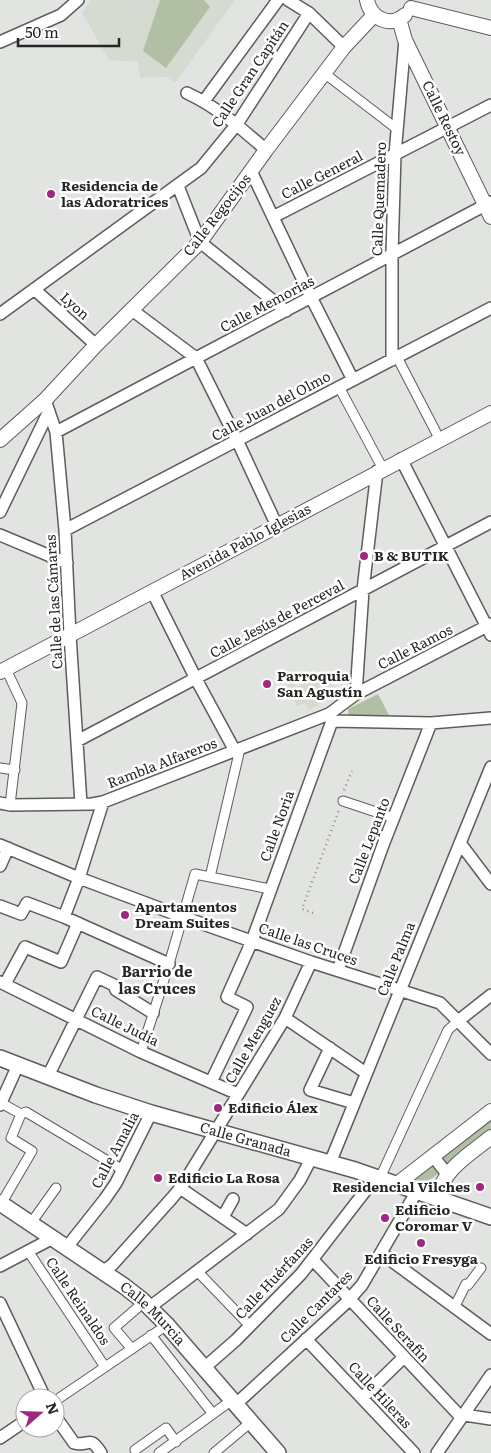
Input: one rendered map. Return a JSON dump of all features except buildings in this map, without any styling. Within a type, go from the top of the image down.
[{"type":"main road","name":"Calle Granada","points":[[0,1058],[96,1095],[151,1113],[378,1177],[491,1217]]},
{"type":"main road","name":"Calle Murcia","points":[[1,1203],[124,1286],[147,1304],[278,1453]]},
{"type":"street","points":[[0,42],[61,14],[78,0]]},
{"type":"street","points":[[204,101],[278,0]]},
{"type":"street","points":[[288,0],[308,12],[344,47]]},
{"type":"street","points":[[367,0],[368,7],[374,15],[385,21],[399,20],[406,14],[411,4],[491,28]]},
{"type":"street","name":"Calle Gran Capitán","points":[[0,314],[202,168],[237,124],[308,12]]},
{"type":"street","name":"Calle Regocijos","points":[[0,440],[47,405],[96,345],[200,242],[324,73],[344,47],[374,15]]},
{"type":"street","name":"Calle Restoy","points":[[399,20],[405,40],[489,208]]},
{"type":"street","name":"Calle Quemadero","points":[[395,358],[392,254],[397,129],[405,40]]},
{"type":"street","points":[[324,73],[397,129]]},
{"type":"street","points":[[187,93],[204,101],[237,124],[266,150]]},
{"type":"street","name":"Calle General","points":[[273,217],[491,106]]},
{"type":"street","points":[[251,171],[353,380]]},
{"type":"street","points":[[178,186],[200,242],[286,310]]},
{"type":"street","name":"Calle Memorias","points":[[56,432],[392,254],[489,208]]},
{"type":"street","name":"Lyon","points":[[34,289],[96,345]]},
{"type":"street","name":"Calle Juan del Olmo","points":[[65,530],[491,308]]},
{"type":"street","points":[[132,310],[196,358],[237,440],[276,526]]},
{"type":"street","points":[[395,358],[440,440]]},
{"type":"street","points":[[339,387],[380,470],[362,590],[356,694]]},
{"type":"street","points":[[0,512],[47,405]]},
{"type":"street","name":"Calle de las Cámaras","points":[[47,405],[56,432],[65,530],[70,635],[82,804]]},
{"type":"street","name":"Avenida Pablo Iglesias","points":[[3,670],[491,413]]},
{"type":"street","points":[[401,459],[489,629]]},
{"type":"street","name":"Calle Jesús de Perceval","points":[[77,742],[491,522]]},
{"type":"street","points":[[0,534],[67,563]]},
{"type":"street","points":[[152,591],[196,679],[237,750],[210,877]]},
{"type":"street","name":"Calle Ramos","points":[[330,718],[356,694],[489,629]]},
{"type":"street","points":[[3,670],[22,703],[15,770],[5,804]]},
{"type":"street","points":[[330,718],[430,723],[491,718]]},
{"type":"street","name":"Rambla Alfareros","points":[[5,804],[82,804],[103,802],[237,750],[330,718]]},
{"type":"street","name":"Calle Noria","points":[[211,1082],[247,1006],[227,997],[252,941],[330,718]]},
{"type":"street","name":"Calle Lepanto","points":[[338,970],[430,723]]},
{"type":"street","name":"Calle Palma","points":[[330,1163],[491,767]]},
{"type":"street","points":[[0,768],[15,770]]},
{"type":"street","points":[[342,801],[394,818]]},
{"type":"street","points":[[64,917],[79,878],[103,802]]},
{"type":"street","points":[[460,843],[491,884]]},
{"type":"street","points":[[0,866],[4,847]]},
{"type":"street","name":"Calle las Cruces","points":[[4,847],[79,878],[183,917],[311,962],[470,1012]]},
{"type":"street","points":[[141,1052],[196,874],[270,888]]},
{"type":"street","points":[[0,906],[21,914],[27,903],[78,923],[169,964]]},
{"type":"street","points":[[2,983],[25,948],[61,962],[78,923]]},
{"type":"street","name":"Calle Menguez","points":[[102,1272],[112,1265],[180,1188],[285,1018],[311,962]]},
{"type":"street","points":[[48,1076],[96,977],[114,985],[116,990],[153,1013]]},
{"type":"street","name":"Calle Judía","points":[[2,983],[141,1052],[238,1094]]},
{"type":"street","points":[[378,1177],[448,1030],[491,995]]},
{"type":"street","name":"Calle las Cruces","points":[[440,1003],[491,1054]]},
{"type":"street","points":[[285,1018],[366,1073]]},
{"type":"street","points":[[330,1048],[310,1090],[354,1103]]},
{"type":"street","points":[[18,1064],[0,1104],[21,1114],[26,1112],[123,1170]]},
{"type":"street","points":[[397,1184],[491,1111]]},
{"type":"street","name":"Calle Amalia","points":[[66,1248],[106,1199],[123,1170],[151,1113]]},
{"type":"street","points":[[1,1203],[32,1152],[11,1138],[21,1114]]},
{"type":"street","points":[[437,1198],[441,1184],[453,1167],[491,1137]]},
{"type":"street","points":[[434,1156],[447,1174]]},
{"type":"street","points":[[132,1348],[114,1328],[196,1271],[279,1209],[300,1180],[312,1158]]},
{"type":"street","name":"Calle Huérfanas","points":[[204,1368],[230,1346],[313,1260],[378,1177]]},
{"type":"street","points":[[31,1223],[56,1188]]},
{"type":"street","points":[[180,1188],[247,1234]]},
{"type":"street","name":"Calle Cantares","points":[[234,1402],[306,1339],[362,1285],[418,1191]]},
{"type":"street","points":[[223,1217],[233,1199]]},
{"type":"street","points":[[0,1266],[53,1238]]},
{"type":"street","name":"Calle Reinaldos","points":[[28,1251],[105,1367]]},
{"type":"street","points":[[381,1253],[491,1334]]},
{"type":"street","name":"Calle Serafín","points":[[313,1260],[458,1414],[464,1415]]},
{"type":"street","points":[[454,1308],[466,1284],[468,1285],[480,1268]]},
{"type":"street","points":[[196,1271],[250,1326]]},
{"type":"street","points":[[0,1303],[40,1388]]},
{"type":"street","points":[[65,1394],[167,1325]]},
{"type":"street","points":[[151,1335],[214,1414]]},
{"type":"street","name":"Calle Hileras","points":[[306,1339],[414,1453]]},
{"type":"street","points":[[362,1398],[404,1357]]},
{"type":"street","points":[[436,1453],[491,1375]]},
{"type":"street","points":[[162,1452],[214,1414],[234,1402]]},
{"type":"street","points":[[464,1415],[491,1419]]},
{"type":"street","points":[[214,1453],[251,1422]]},
{"type":"street","points":[[0,1438],[15,1428]]},
{"type":"street","points":[[136,1450],[166,1428],[176,1442]]},
{"type":"street","points":[[65,1430],[74,1443],[79,1444],[91,1441],[101,1453]]},
{"type":"path","points":[[313,912],[302,909],[352,771]]},
{"type":"shaded area","points":[[91,0],[235,0],[175,83],[167,77],[140,78],[138,62],[109,60],[82,13]]},
{"type":"shaded area","points":[[322,674],[339,691],[334,697],[308,710],[305,703],[297,706],[287,685],[294,682],[296,687]]},
{"type":"green space","points":[[160,0],[204,0],[210,7],[166,68],[143,51]]},
{"type":"green space","points":[[378,694],[390,717],[349,715],[348,709]]},
{"type":"green space","points":[[491,1116],[491,1133],[426,1183],[419,1184],[416,1182],[415,1175]]},
{"type":"place","name":"Residencia de las Adoratrices","points":[[51,194]]},
{"type":"place","name":"B & BUTIK","points":[[364,556]]},
{"type":"place","name":"Parroquia San Agustín","points":[[267,684]]},
{"type":"place","name":"Apartamentos Dream Suites","points":[[125,915]]},
{"type":"place","name":"Edificio Álex","points":[[218,1108]]},
{"type":"place","name":"Edificio La Rosa","points":[[158,1178]]},
{"type":"place","name":"Residencial Vilches","points":[[480,1187]]},
{"type":"place","name":"Edificio Coromar V","points":[[385,1218]]},
{"type":"place","name":"Edificio Fresyga","points":[[421,1243]]},
{"type":"district","name":"Barrio de las Cruces","points":[[157,980]]}]
